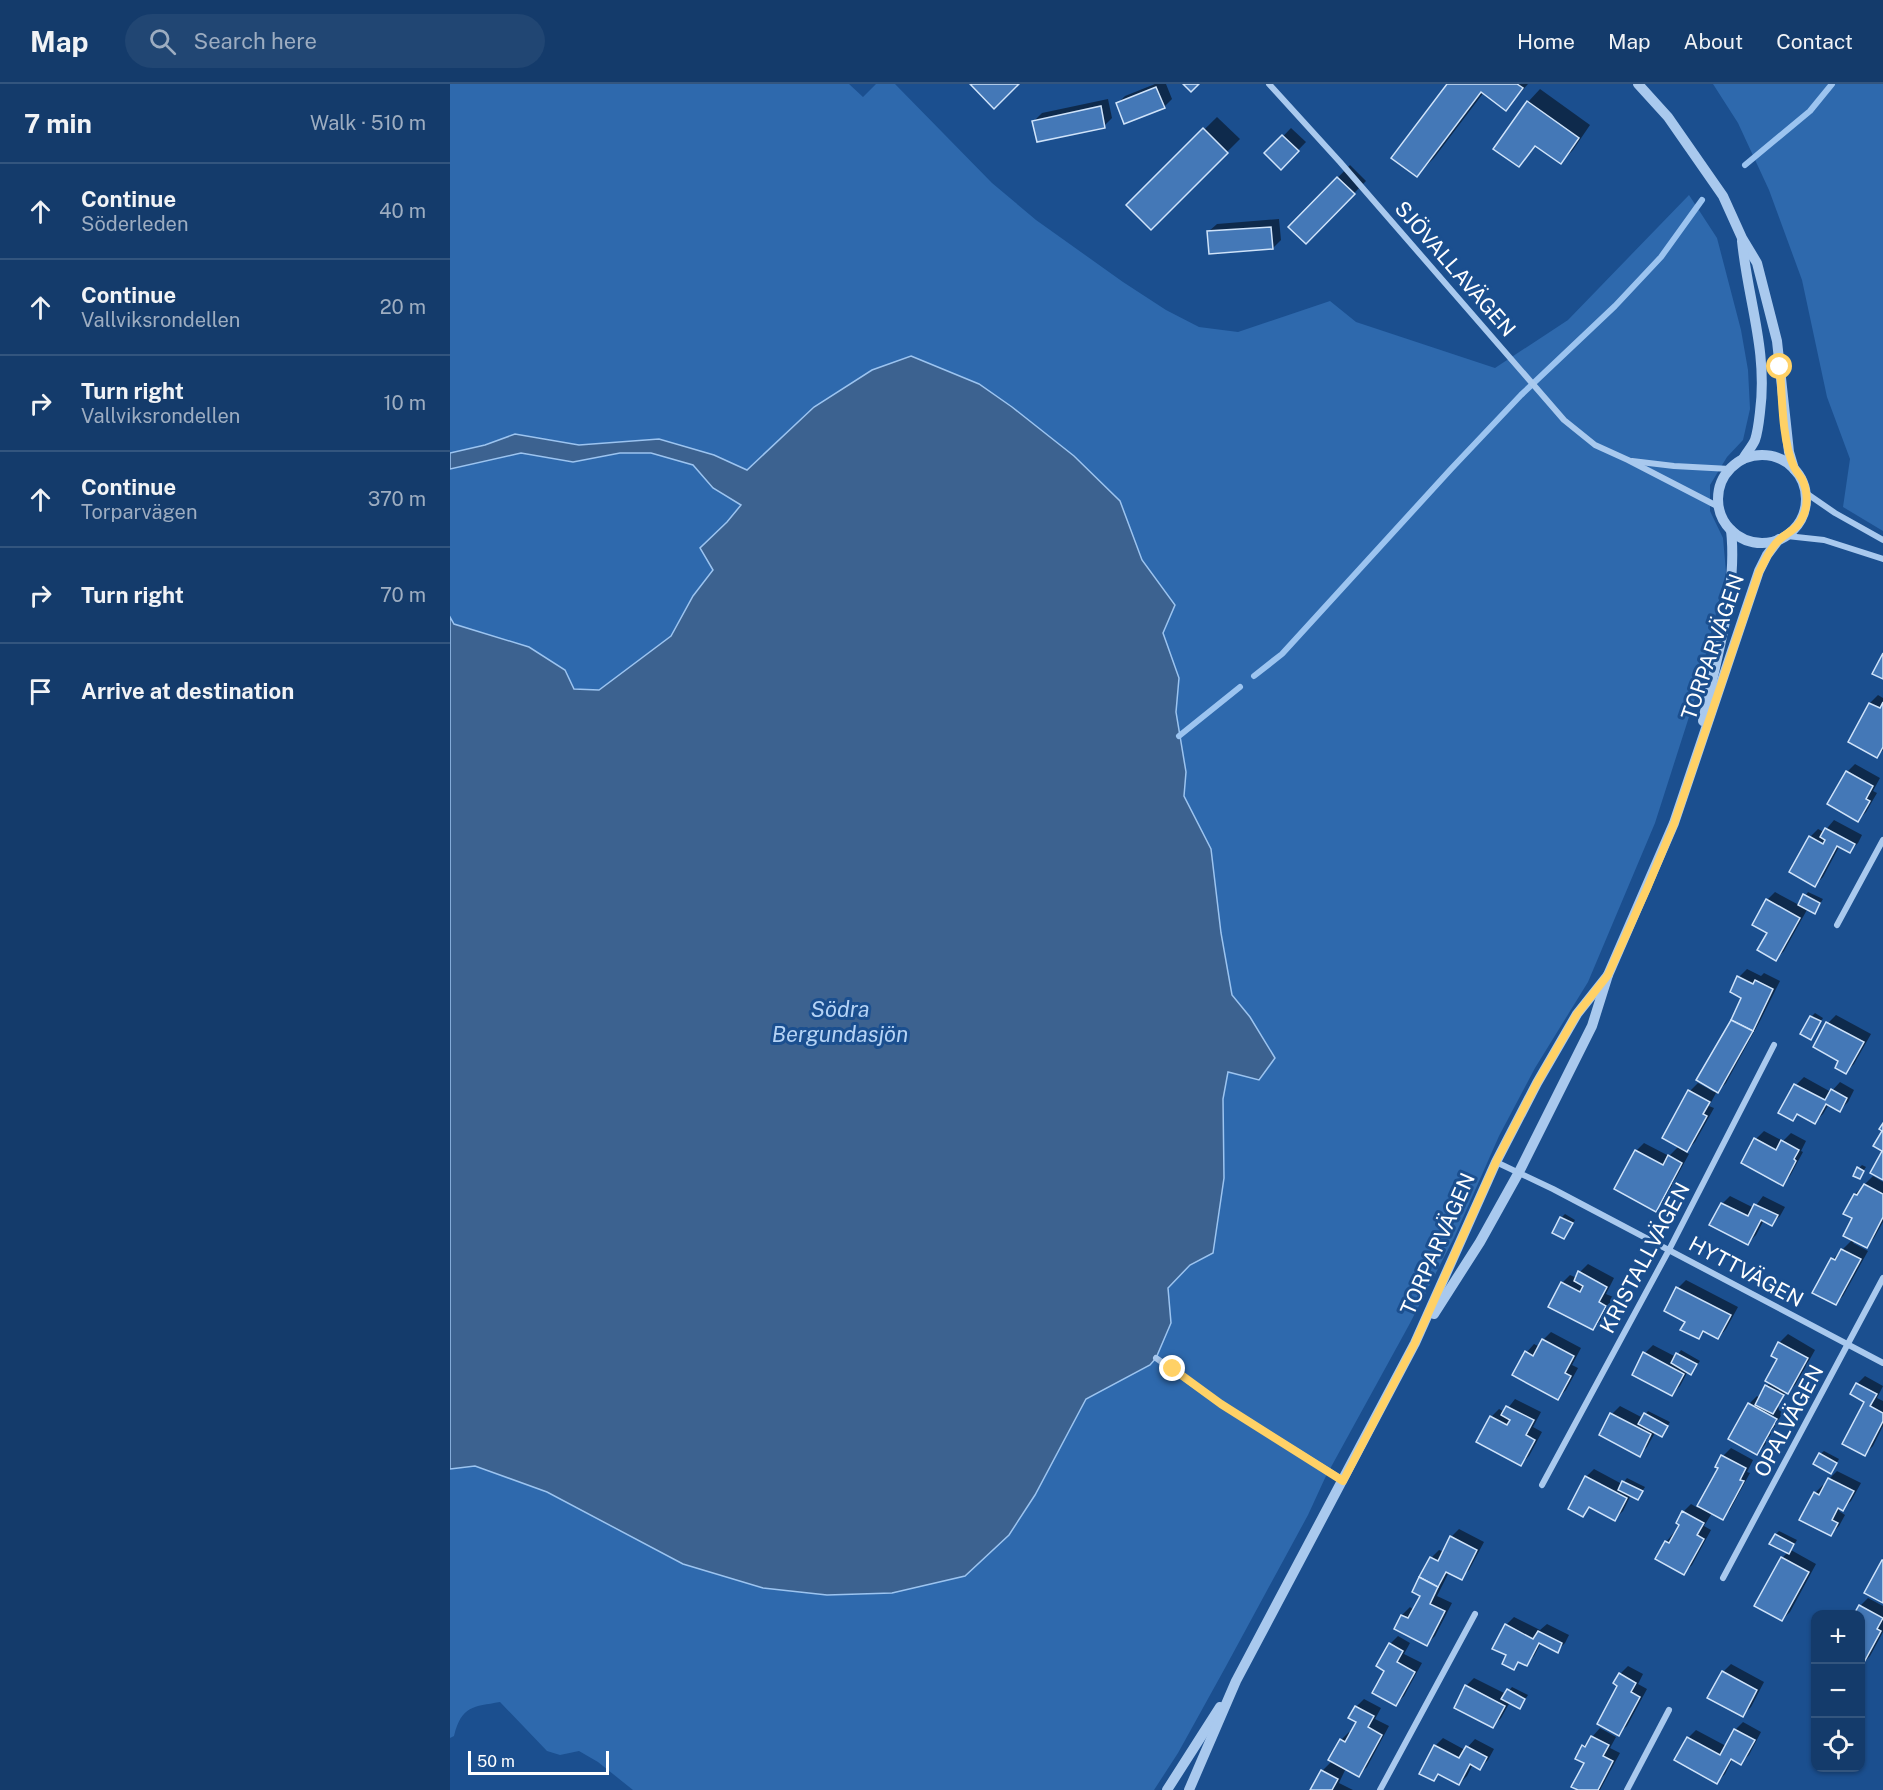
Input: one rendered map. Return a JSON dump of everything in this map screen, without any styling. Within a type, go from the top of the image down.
[{"type":"street","name":"SJÖVALLAVÄGEN","points":[[1269,84],[1336,157],[1564,420],[1595,445],[1719,507]]},
{"type":"street","points":[[1638,84],[1668,117],[1723,196],[1742,238],[1757,263],[1778,341],[1783,406],[1789,452],[1794,469]]},
{"type":"street","points":[[1742,238],[1745,269],[1760,340],[1763,374],[1755,440],[1742,460],[1730,469],[1719,490],[1719,507],[1726,524],[1738,536],[1754,542],[1762,543],[1783,538],[1824,540],[1883,559]]},
{"type":"street","points":[[1742,460],[1756,456],[1770,456],[1783,460],[1802,480],[1806,493],[1803,517],[1793,531],[1783,538]]},
{"type":"street","name":"SJÖVALLAVÄGEN","points":[[1628,460],[1674,466],[1730,469]]},
{"type":"street","points":[[1806,493],[1835,513],[1883,540]]},
{"type":"street","name":"TORPARVÄGEN","points":[[1692,772],[1729,592],[1733,565],[1731,530]]},
{"type":"street","name":"TORPARVÄGEN","points":[[1415,1343],[1480,1242],[1519,1172],[1592,1026],[1608,975],[1674,824],[1759,572],[1767,555],[1783,538]]},
{"type":"street","points":[[1837,925],[1883,840]]},
{"type":"street","name":"TORPARVÄGEN","points":[[1167,1790],[1236,1681],[1343,1481],[1415,1343],[1496,1162],[1537,1083],[1577,1014],[1608,975]]},
{"type":"street","name":"KRISTALLVÄGEN","points":[[1542,1485],[1669,1250],[1774,1045]]},
{"type":"street","name":"HYTTVÄGEN","points":[[1496,1162],[1883,1363]]},
{"type":"street","name":"OPALVÄGEN","points":[[1723,1578],[1883,1278]]},
{"type":"street","points":[[1156,1358],[1221,1404],[1343,1481]]},
{"type":"street","points":[[1380,1790],[1475,1614]]},
{"type":"street","name":"TORPARVÄGEN","points":[[1190,1790],[1236,1681]]},
{"type":"street","points":[[1627,1790],[1669,1710]]},
{"type":"shaded area","points":[[450,84],[849,84],[863,97],[876,84],[895,84],[992,183],[1036,220],[1123,282],[1166,310],[1199,327],[1238,332],[1330,301],[1356,322],[1495,368],[1568,320],[1689,195],[1717,238],[1741,330],[1748,370],[1750,409],[1743,440],[1727,457],[1710,485],[1710,511],[1723,538],[1726,572],[1696,695],[1655,823],[1588,982],[1535,1068],[1499,1136],[1454,1238],[1409,1325],[1225,1668],[1178,1753],[1154,1790],[633,1790],[598,1762],[579,1751],[560,1755],[547,1751],[500,1702],[470,1709],[461,1718],[454,1736],[450,1738],[450,1469],[475,1466],[547,1492],[683,1564],[965,1576],[1009,1535],[1035,1495],[1086,1399],[1150,1365],[1171,1323],[1168,1288],[1190,1265],[1224,1178],[1223,1099],[1228,1072],[1250,1017],[1232,995],[1221,933],[1211,849],[1183,796],[1186,772],[1176,712],[1179,678],[1163,633],[1175,605],[1142,560],[1120,501],[1074,456],[1012,407],[979,384],[911,356],[814,407],[747,470],[714,455],[659,439],[579,445],[515,434],[485,445],[450,453]]},
{"type":"shaded area","points":[[1713,84],[1883,84],[1883,531],[1843,507],[1850,459],[1827,397],[1802,280],[1769,190],[1738,123]]},
{"type":"shaded area","points":[[521,453],[573,462],[620,453],[651,453],[693,465],[713,488],[742,505],[727,522],[713,570],[693,596],[671,636],[599,690],[574,689],[565,670],[529,647],[454,624],[450,617],[450,469]]},
{"type":"water","name":"Södra Bergundasjön","points":[[911,356],[979,384],[1074,456],[1120,501],[1142,560],[1175,605],[1163,633],[1179,678],[1176,712],[1186,772],[1184,796],[1211,849],[1221,933],[1232,995],[1250,1017],[1275,1058],[1259,1080],[1228,1072],[1223,1099],[1224,1178],[1213,1253],[1190,1265],[1168,1288],[1171,1323],[1156,1358],[1150,1365],[1086,1399],[1035,1495],[1009,1535],[965,1576],[892,1593],[827,1595],[763,1588],[683,1564],[547,1492],[475,1466],[450,1469],[450,617],[454,624],[529,647],[565,670],[574,689],[599,690],[671,636],[693,596],[713,570],[700,548],[741,505],[713,488],[693,465],[651,453],[620,453],[573,462],[521,453],[450,469],[450,453],[485,445],[515,434],[579,445],[659,439],[714,455],[747,470],[814,407],[872,370]]},
{"type":"building","points":[[970,84],[1019,84],[994,109]]},
{"type":"building","points":[[1183,84],[1199,84],[1191,92]]},
{"type":"building","points":[[1447,84],[1517,84],[1523,88],[1506,111],[1481,92],[1417,177],[1391,158]]},
{"type":"building","points":[[1156,87],[1165,108],[1124,124],[1116,103]]},
{"type":"building","points":[[1527,101],[1579,138],[1561,164],[1535,146],[1519,167],[1493,149]]},
{"type":"building","points":[[1101,106],[1105,128],[1037,142],[1032,121]]},
{"type":"building","points":[[1203,128],[1228,153],[1151,230],[1126,205]]},
{"type":"building","points":[[1282,135],[1299,151],[1281,170],[1264,153]]},
{"type":"building","points":[[1337,177],[1355,194],[1306,244],[1288,227]]},
{"type":"building","points":[[1271,227],[1273,249],[1209,254],[1207,231]]},
{"type":"building","points":[[1883,653],[1883,679],[1872,674]]},
{"type":"building","points":[[1883,702],[1883,747],[1877,758],[1848,742],[1869,703],[1880,708]]},
{"type":"building","points":[[1846,771],[1873,786],[1866,799],[1870,801],[1858,822],[1827,804]]},
{"type":"building","points":[[1825,828],[1855,844],[1850,853],[1837,846],[1815,887],[1789,872],[1809,836],[1823,844],[1825,840],[1820,837]]},
{"type":"building","points":[[1803,894],[1820,903],[1815,914],[1798,905]]},
{"type":"building","points":[[1766,899],[1800,918],[1776,961],[1757,950],[1767,933],[1752,925]]},
{"type":"building","points":[[1737,976],[1753,984],[1755,980],[1773,989],[1753,1031],[1731,1020],[1741,998],[1730,992]]},
{"type":"building","points":[[1810,1016],[1821,1021],[1811,1040],[1800,1034]]},
{"type":"building","points":[[1731,1020],[1753,1031],[1718,1093],[1696,1080]]},
{"type":"building","points":[[1826,1022],[1864,1042],[1846,1074],[1835,1068],[1838,1061],[1813,1047]]},
{"type":"building","points":[[1794,1084],[1825,1100],[1831,1089],[1847,1098],[1840,1112],[1826,1104],[1815,1124],[1797,1114],[1793,1121],[1778,1113]]},
{"type":"building","points":[[1688,1090],[1710,1102],[1703,1114],[1707,1116],[1687,1152],[1662,1138]]},
{"type":"building","points":[[1883,1123],[1883,1180],[1870,1173],[1882,1151],[1873,1146],[1882,1131],[1879,1129]]},
{"type":"building","points":[[1754,1138],[1776,1150],[1781,1140],[1799,1150],[1783,1186],[1741,1163]]},
{"type":"building","points":[[1635,1150],[1663,1165],[1668,1155],[1682,1163],[1656,1212],[1614,1189]]},
{"type":"building","points":[[1857,1167],[1864,1171],[1860,1179],[1853,1176]]},
{"type":"building","points":[[1864,1184],[1883,1194],[1883,1217],[1867,1248],[1843,1236],[1852,1218],[1843,1214],[1854,1194],[1857,1195]]},
{"type":"building","points":[[1721,1203],[1748,1216],[1754,1204],[1778,1215],[1772,1226],[1761,1220],[1748,1245],[1709,1225]]},
{"type":"building","points":[[1560,1217],[1573,1223],[1564,1239],[1552,1233]]},
{"type":"building","points":[[1841,1249],[1861,1259],[1836,1305],[1812,1293],[1831,1258],[1835,1260]]},
{"type":"building","points":[[1578,1271],[1607,1287],[1599,1302],[1606,1306],[1593,1330],[1548,1307],[1561,1282],[1580,1292],[1583,1286],[1574,1281]]},
{"type":"building","points":[[1676,1287],[1731,1315],[1718,1339],[1703,1331],[1699,1339],[1680,1330],[1685,1322],[1664,1311]]},
{"type":"building","points":[[1542,1339],[1574,1356],[1565,1373],[1571,1376],[1558,1400],[1512,1375],[1525,1351],[1533,1356]]},
{"type":"building","points":[[1778,1342],[1808,1358],[1788,1394],[1765,1381],[1777,1359],[1771,1356]]},
{"type":"building","points":[[1643,1352],[1684,1374],[1672,1396],[1632,1375]]},
{"type":"building","points":[[1676,1353],[1697,1364],[1691,1375],[1671,1363]]},
{"type":"building","points":[[1856,1383],[1877,1394],[1870,1406],[1883,1413],[1883,1421],[1865,1456],[1842,1444],[1864,1402],[1850,1394]]},
{"type":"building","points":[[1765,1385],[1784,1395],[1773,1414],[1755,1405]]},
{"type":"building","points":[[1748,1403],[1777,1419],[1757,1455],[1728,1439]]},
{"type":"building","points":[[1506,1406],[1534,1420],[1526,1435],[1535,1440],[1521,1466],[1476,1442],[1490,1416],[1507,1425],[1510,1420],[1501,1415]]},
{"type":"building","points":[[1610,1413],[1651,1434],[1640,1457],[1599,1435]]},
{"type":"building","points":[[1644,1413],[1668,1426],[1662,1437],[1638,1424]]},
{"type":"building","points":[[1819,1453],[1837,1463],[1831,1474],[1813,1464]]},
{"type":"building","points":[[1721,1455],[1746,1468],[1740,1480],[1744,1481],[1723,1520],[1697,1506],[1718,1468],[1715,1467]]},
{"type":"building","points":[[1585,1476],[1627,1498],[1615,1521],[1589,1507],[1583,1517],[1568,1509]]},
{"type":"building","points":[[1828,1478],[1854,1491],[1843,1511],[1838,1508],[1832,1520],[1838,1523],[1831,1536],[1799,1520],[1814,1492],[1819,1495]]},
{"type":"building","points":[[1622,1481],[1643,1491],[1638,1500],[1618,1490]]},
{"type":"building","points":[[1682,1511],[1704,1523],[1697,1535],[1704,1539],[1684,1575],[1655,1559],[1665,1541],[1669,1543],[1679,1525],[1676,1523]]},
{"type":"building","points":[[1775,1534],[1794,1544],[1789,1554],[1769,1544]]},
{"type":"building","points":[[1450,1536],[1477,1550],[1462,1580],[1446,1572],[1438,1587],[1419,1577],[1430,1557],[1438,1561]]},
{"type":"building","points":[[1781,1557],[1809,1572],[1782,1621],[1754,1606]]},
{"type":"building","points":[[1883,1560],[1883,1603],[1864,1593]]},
{"type":"building","points":[[1419,1577],[1438,1587],[1430,1604],[1445,1611],[1427,1646],[1394,1629],[1401,1615],[1408,1618],[1420,1596],[1412,1592]]},
{"type":"building","points":[[1859,1605],[1883,1618],[1877,1629],[1881,1631],[1865,1660],[1865,1610],[1856,1610]]},
{"type":"building","points":[[1505,1624],[1533,1639],[1538,1631],[1562,1643],[1558,1653],[1539,1643],[1527,1666],[1518,1662],[1514,1670],[1502,1664],[1506,1655],[1492,1649]]},
{"type":"building","points":[[1389,1643],[1403,1651],[1397,1662],[1415,1672],[1396,1706],[1372,1693],[1384,1671],[1376,1666]]},
{"type":"building","points":[[1722,1671],[1757,1690],[1743,1717],[1707,1698]]},
{"type":"building","points":[[1619,1673],[1636,1683],[1631,1692],[1640,1697],[1619,1736],[1597,1724],[1617,1686],[1613,1683]]},
{"type":"building","points":[[1465,1685],[1505,1706],[1493,1728],[1454,1708]]},
{"type":"building","points":[[1507,1689],[1525,1699],[1520,1709],[1501,1699]]},
{"type":"building","points":[[1355,1706],[1374,1716],[1368,1727],[1382,1735],[1359,1777],[1328,1760],[1340,1739],[1345,1742],[1356,1722],[1348,1718]]},
{"type":"building","points":[[1734,1729],[1755,1740],[1741,1765],[1731,1759],[1717,1784],[1674,1760],[1687,1737],[1720,1755]]},
{"type":"building","points":[[1591,1736],[1609,1745],[1603,1756],[1613,1761],[1598,1790],[1578,1790],[1571,1787],[1584,1763],[1575,1759],[1582,1745],[1585,1747]]},
{"type":"building","points":[[1434,1745],[1459,1758],[1466,1746],[1487,1757],[1480,1770],[1470,1764],[1459,1785],[1438,1774],[1434,1781],[1419,1774]]},
{"type":"building","points":[[1321,1770],[1338,1779],[1332,1790],[1310,1790]]},
{"type":"waterway","points":[[1745,165],[1810,111],[1832,84]]},
{"type":"waterway","points":[[1254,676],[1282,654],[1521,395],[1615,306],[1661,257],[1702,200]]},
{"type":"waterway","points":[[1179,736],[1240,687]]},
{"type":"route","points":[[1173,1369],[1221,1404],[1343,1481],[1415,1343],[1496,1162],[1537,1083],[1577,1014],[1608,975],[1674,824],[1759,572],[1767,555],[1779,539],[1793,531],[1803,517],[1807,501],[1806,493],[1802,480],[1794,469],[1789,452],[1780,367]]}]
